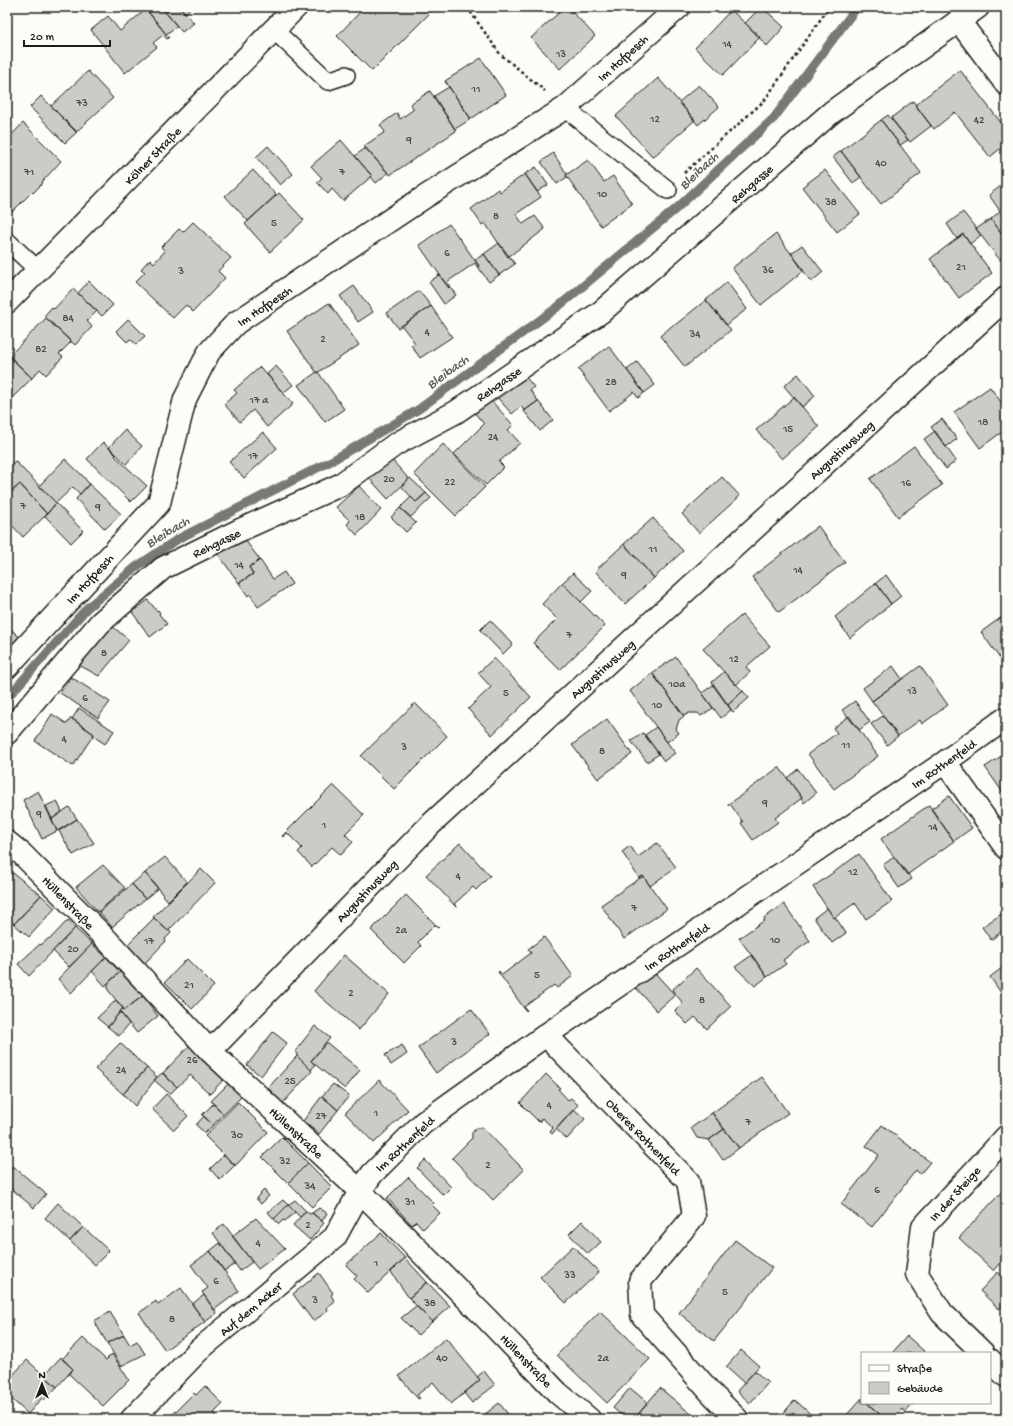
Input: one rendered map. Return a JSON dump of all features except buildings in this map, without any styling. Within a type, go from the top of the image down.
[{"type":"street","name":"Kölner Straße","points":[[7,302],[296,7]]},
{"type":"street","name":"Im Hofpesch","points":[[7,666],[159,503],[185,399],[209,352],[236,323],[420,200],[565,108],[679,7]]},
{"type":"street","name":"Rehgasse","points":[[7,733],[100,623],[163,568],[238,531],[340,485],[396,444],[462,408],[601,312],[832,112],[978,7]]},
{"type":"street","points":[[959,21],[1006,84]]},
{"type":"street","name":"Augustinusweg","points":[[210,1050],[429,826],[1006,298]]},
{"type":"street","name":"Im Rothenfeld","points":[[360,1191],[372,1174],[423,1123],[546,1035],[945,762],[1006,718]]},
{"type":"street","points":[[945,762],[1006,848]]},
{"type":"street","name":"Hüllenstraße","points":[[7,842],[22,854],[210,1050],[360,1191],[558,1393],[589,1419]]},
{"type":"street","name":"Oberes Rothenfeld","points":[[546,1035],[688,1181],[694,1216],[640,1281],[642,1315],[712,1394],[737,1419]]},
{"type":"street","name":"In der Steige","points":[[981,1352],[942,1313],[917,1274],[923,1227],[1006,1137]]},
{"type":"street","name":"Auf dem Acker","points":[[132,1419],[200,1350],[335,1237],[360,1191]]},
{"type":"street","points":[[991,1361],[1006,1376]]},
{"type":"lane","points":[[274,30],[328,81],[346,75]]},
{"type":"lane","points":[[565,108],[668,190]]},
{"type":"lane","points":[[7,241],[39,271]]},
{"type":"path","points":[[467,7],[500,54],[565,108]]},
{"type":"path","points":[[668,190],[670,192],[684,173],[764,101],[829,7]]},
{"type":"waterway","name":"Bleibach","points":[[7,698],[87,608],[136,567],[178,539],[333,460],[419,409],[559,306],[677,208],[774,118],[857,7]]}]
